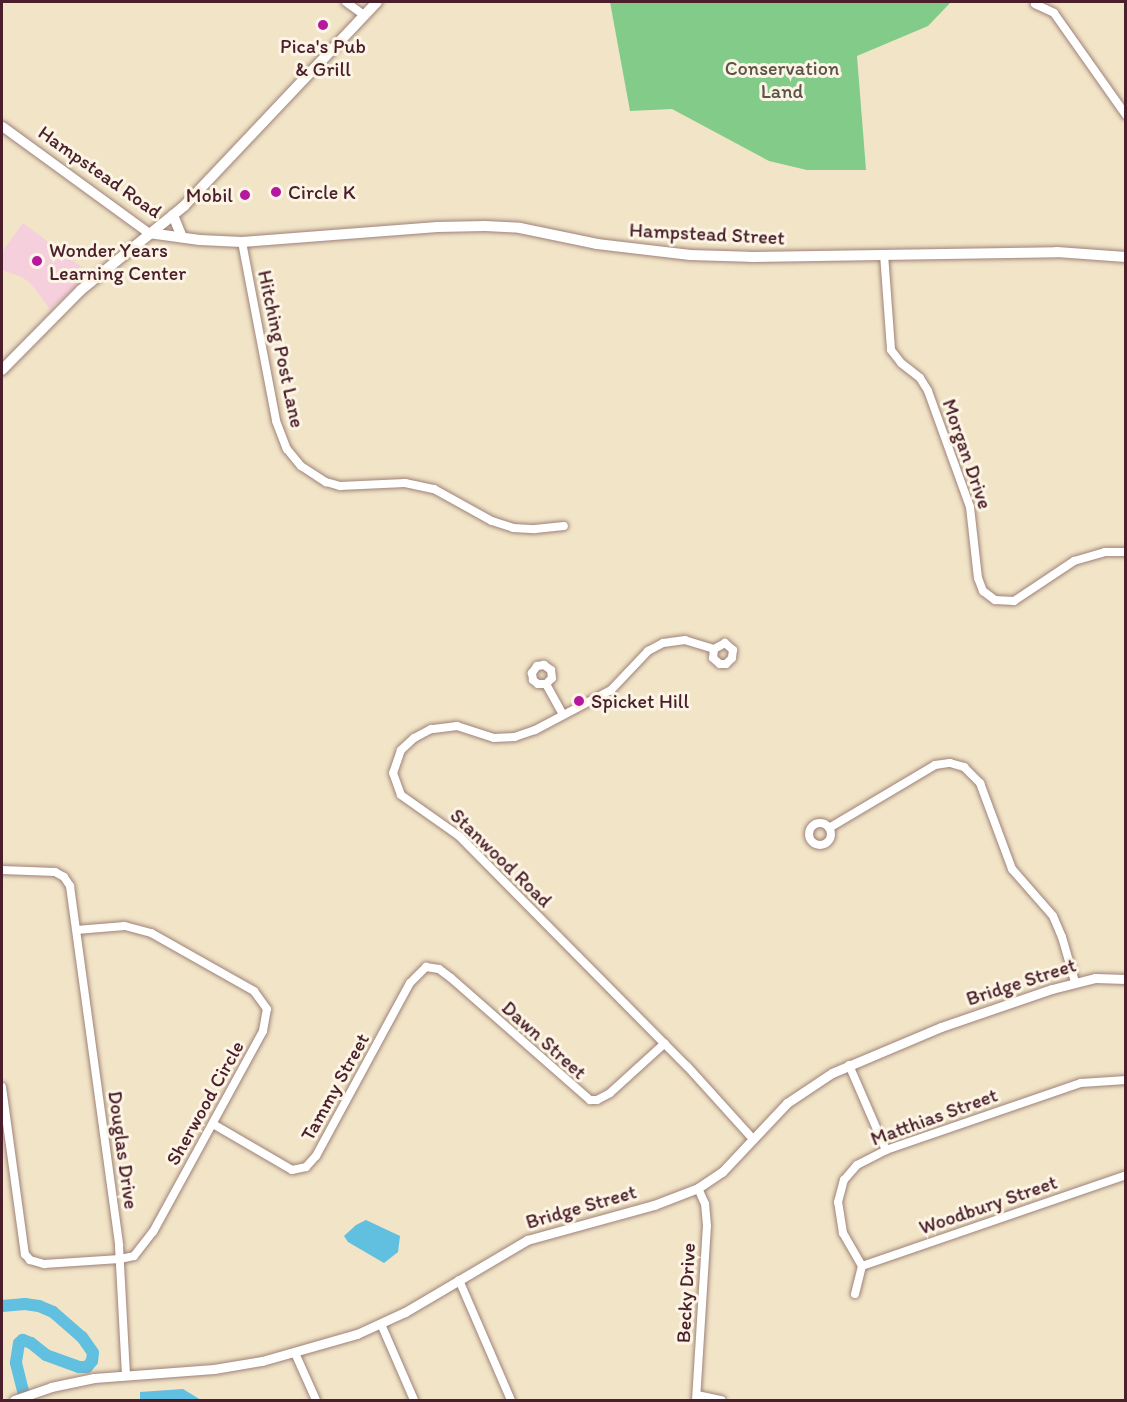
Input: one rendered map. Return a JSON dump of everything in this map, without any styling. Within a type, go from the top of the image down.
[{"type":"main road","points":[[2,370],[66,303],[173,215],[224,166],[377,2]]},
{"type":"main road","points":[[173,215],[182,237]]},
{"type":"main road","name":"Hampstead Street","points":[[248,242],[474,226],[520,228],[597,244],[665,254],[753,257],[1057,252],[1125,256]]},
{"type":"main road","name":"Hampstead Road","points":[[150,233],[248,242]]},
{"type":"street","points":[[346,2],[364,15]]},
{"type":"street","points":[[1035,4],[1054,13],[1125,115]]},
{"type":"street","name":"Hampstead Road","points":[[2,126],[150,233]]},
{"type":"street","name":"Hitching Post Lane","points":[[248,242],[276,422],[287,449],[301,466],[316,476],[340,486],[405,483],[434,489],[492,521],[513,528],[535,529],[564,526]]},
{"type":"street","name":"Morgan Drive","points":[[884,254],[891,350],[901,363],[920,378],[928,391],[970,507],[978,578],[983,591],[995,600],[1014,601],[1074,561],[1105,552],[1125,552]]},
{"type":"street","name":"Stanwood Road","points":[[714,649],[691,641],[663,643],[642,656],[625,678],[611,690],[529,733],[508,738],[494,738],[458,726],[431,729],[414,738],[401,750],[394,765],[394,781],[407,802],[459,836],[665,1043],[752,1138]]},
{"type":"street","points":[[546,684],[563,715]]},
{"type":"street","points":[[830,828],[935,765],[950,763],[964,767],[980,783],[1012,869],[1053,916],[1062,937],[1075,982]]},
{"type":"street","points":[[2,870],[47,870],[64,877],[72,893],[77,930]]},
{"type":"street","name":"Sherwood Circle","points":[[2,1087],[25,1254],[30,1260],[44,1264],[134,1256],[145,1243],[213,1124],[263,1031],[267,1017],[264,1002],[254,991],[151,933],[124,926],[77,930]]},
{"type":"street","name":"Douglas Drive","points":[[77,930],[120,1259],[126,1374]]},
{"type":"street","name":"Dawn Street","points":[[430,966],[439,969],[451,978],[583,1097],[590,1100],[597,1100],[610,1093],[665,1043]]},
{"type":"street","name":"Tammy Street","points":[[213,1124],[292,1170],[306,1167],[316,1156],[410,983],[419,971],[430,966]]},
{"type":"street","name":"Bridge Street","points":[[16,1400],[70,1382],[126,1374],[227,1367],[295,1353],[381,1324],[527,1240],[654,1205],[698,1188],[722,1172],[752,1138],[798,1094],[819,1079],[849,1065],[941,1027],[1075,982],[1095,978],[1125,979]]},
{"type":"street","points":[[849,1065],[886,1150]]},
{"type":"street","name":"Matthias Street","points":[[862,1266],[841,1227],[839,1194],[852,1169],[886,1150],[1081,1083],[1125,1080]]},
{"type":"street","name":"Woodbury Street","points":[[862,1266],[1125,1175]]},
{"type":"street","name":"Becky Drive","points":[[696,1398],[706,1226],[705,1204],[698,1188]]},
{"type":"street","points":[[855,1294],[862,1266]]},
{"type":"street","points":[[459,1280],[511,1401]]},
{"type":"street","points":[[381,1324],[414,1401]]},
{"type":"street","points":[[295,1353],[316,1401]]},
{"type":"street","points":[[696,1398],[721,1401]]},
{"type":"shaded area","name":"Wonder Years Learning Center","points":[[23,223],[91,274],[50,309],[31,284],[22,277],[2,270],[2,252]]},
{"type":"green space","name":"Conservation Land","points":[[610,2],[951,2],[928,26],[857,56],[866,170],[807,170],[769,161],[672,109],[630,111]]},
{"type":"water","points":[[366,1220],[400,1236],[398,1252],[384,1263],[348,1242],[344,1236],[356,1225]]},
{"type":"water","points":[[183,1389],[201,1400],[140,1400],[140,1392]]},
{"type":"waterway","points":[[2,1306],[25,1304],[39,1306],[53,1312],[82,1337],[93,1353],[92,1361],[87,1367],[79,1367],[46,1355],[31,1343],[23,1340],[19,1343],[16,1363],[25,1400]]},
{"type":"place","name":"Pica's Pub & Grill","points":[[323,25]]},
{"type":"place","name":"Circle K","points":[[276,192]]},
{"type":"place","name":"Mobil","points":[[245,195]]},
{"type":"place","name":"Wonder Years Learning Center","points":[[37,261]]},
{"type":"place","name":"Spicket Hill","points":[[579,701]]}]
